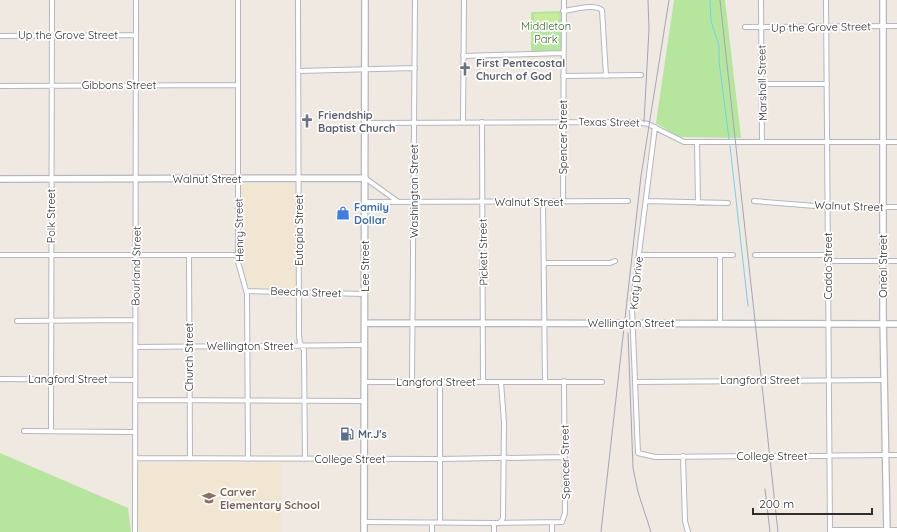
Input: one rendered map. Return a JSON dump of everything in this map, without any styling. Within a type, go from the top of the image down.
[{"type":"street","name":"Polk Street","points":[[51,432],[52,0]]},
{"type":"street","name":"Bourland Street","points":[[135,532],[135,320],[137,179],[136,0]]},
{"type":"street","name":"Henry Street","points":[[238,0],[238,255],[247,291],[248,459]]},
{"type":"street","name":"Eutopia Street","points":[[298,0],[299,336],[304,350],[305,459]]},
{"type":"street","name":"Lee Street","points":[[364,532],[365,0]]},
{"type":"street","name":"Washington Street","points":[[412,382],[415,0]]},
{"type":"street","points":[[463,122],[464,0]]},
{"type":"street","name":"Spencer Street","points":[[563,202],[564,0]]},
{"type":"street","name":"Marshall Street","points":[[761,0],[762,142]]},
{"type":"street","name":"Caddo Street","points":[[826,0],[830,531]]},
{"type":"street","name":"Oneal Street","points":[[883,0],[883,261],[887,531]]},
{"type":"street","points":[[564,11],[592,7],[599,7],[602,10],[606,76]]},
{"type":"street","name":"Up the Grove Street","points":[[745,27],[897,26]]},
{"type":"street","name":"Up the Grove Street","points":[[0,36],[136,35]]},
{"type":"street","points":[[463,56],[563,54]]},
{"type":"street","points":[[299,71],[415,68]]},
{"type":"street","points":[[563,76],[641,76]]},
{"type":"street","points":[[762,84],[827,84]]},
{"type":"street","name":"Gibbons Street","points":[[0,86],[238,85]]},
{"type":"street","name":"Pickett Street","points":[[482,122],[484,382]]},
{"type":"street","name":"Texas Street","points":[[365,123],[644,122],[684,142],[897,142]]},
{"type":"street","name":"Katy Drive","points":[[648,456],[638,453],[636,382],[632,323],[655,127]]},
{"type":"street","points":[[697,142],[698,203]]},
{"type":"street","name":"Walnut Street","points":[[0,179],[365,178],[373,182],[396,201],[406,202]]},
{"type":"street","name":"Walnut Street","points":[[364,202],[628,201]]},
{"type":"street","points":[[646,201],[728,203]]},
{"type":"street","points":[[542,202],[545,382]]},
{"type":"street","name":"Walnut Street","points":[[754,202],[828,207],[897,207]]},
{"type":"street","points":[[639,254],[733,255]]},
{"type":"street","points":[[0,255],[238,255]]},
{"type":"street","name":"Church Street","points":[[189,255],[190,458]]},
{"type":"street","points":[[720,255],[720,324]]},
{"type":"street","points":[[755,255],[828,255]]},
{"type":"street","points":[[544,263],[610,264],[615,261]]},
{"type":"street","points":[[828,261],[897,261]]},
{"type":"street","name":"Beecha Street","points":[[247,291],[299,291],[365,294]]},
{"type":"street","points":[[17,320],[135,320]]},
{"type":"street","name":"Wellington Street","points":[[365,323],[413,324],[544,322],[897,324]]},
{"type":"street","name":"Wellington Street","points":[[136,347],[365,345]]},
{"type":"street","name":"Langford Street","points":[[0,379],[135,380]]},
{"type":"street","name":"Langford Street","points":[[636,382],[885,380]]},
{"type":"street","name":"Langford Street","points":[[365,382],[602,382]]},
{"type":"street","points":[[440,382],[440,524]]},
{"type":"street","points":[[500,523],[503,518],[504,422],[501,382]]},
{"type":"street","name":"Spencer Street","points":[[552,523],[562,522],[565,516],[564,382]]},
{"type":"street","points":[[135,400],[365,401]]},
{"type":"street","points":[[24,431],[135,432]]},
{"type":"street","name":"College Street","points":[[648,456],[897,455]]},
{"type":"street","points":[[683,456],[685,521],[688,532]]},
{"type":"street","name":"College Street","points":[[136,458],[440,459],[564,457]]},
{"type":"street","points":[[364,522],[440,524],[552,523],[552,532]]},
{"type":"street","points":[[432,523],[432,532]]},
{"type":"street","points":[[494,523],[494,532]]},
{"type":"street","points":[[830,531],[897,530]]},
{"type":"shaded area","points":[[297,183],[297,289],[250,288],[242,267],[241,184]]},
{"type":"shaded area","name":"Carver Elementary School","points":[[138,463],[281,463],[281,532],[138,532]]},
{"type":"green space","points":[[674,0],[725,0],[741,138],[679,137],[656,123]]},
{"type":"green space","name":"Middleton Park","points":[[561,11],[561,52],[531,53],[531,12]]},
{"type":"green space","points":[[534,14],[559,14],[559,29],[534,29]]},
{"type":"green space","points":[[0,453],[128,508],[131,532],[0,532]]},
{"type":"waterway","points":[[710,0],[711,21],[719,46],[719,61],[729,139]]},
{"type":"waterway","points":[[730,146],[748,306]]},
{"type":"railway","points":[[644,122],[649,29],[648,0]]},
{"type":"railway","points":[[601,532],[641,176],[669,0]]},
{"type":"railway","points":[[720,0],[778,532]]},
{"type":"railway","points":[[628,333],[633,468],[638,492],[651,532]]},
{"type":"railway","points":[[765,489],[770,532]]},
{"type":"place","name":"First Pentecostal Church of God","points":[[465,69]]},
{"type":"place","name":"Friendship Baptist Church","points":[[307,121]]},
{"type":"place","name":"Family Dollar","points":[[343,213]]},
{"type":"place","name":"Mr.J's","points":[[347,434]]},
{"type":"place","name":"Carver Elementary School","points":[[209,498]]}]
